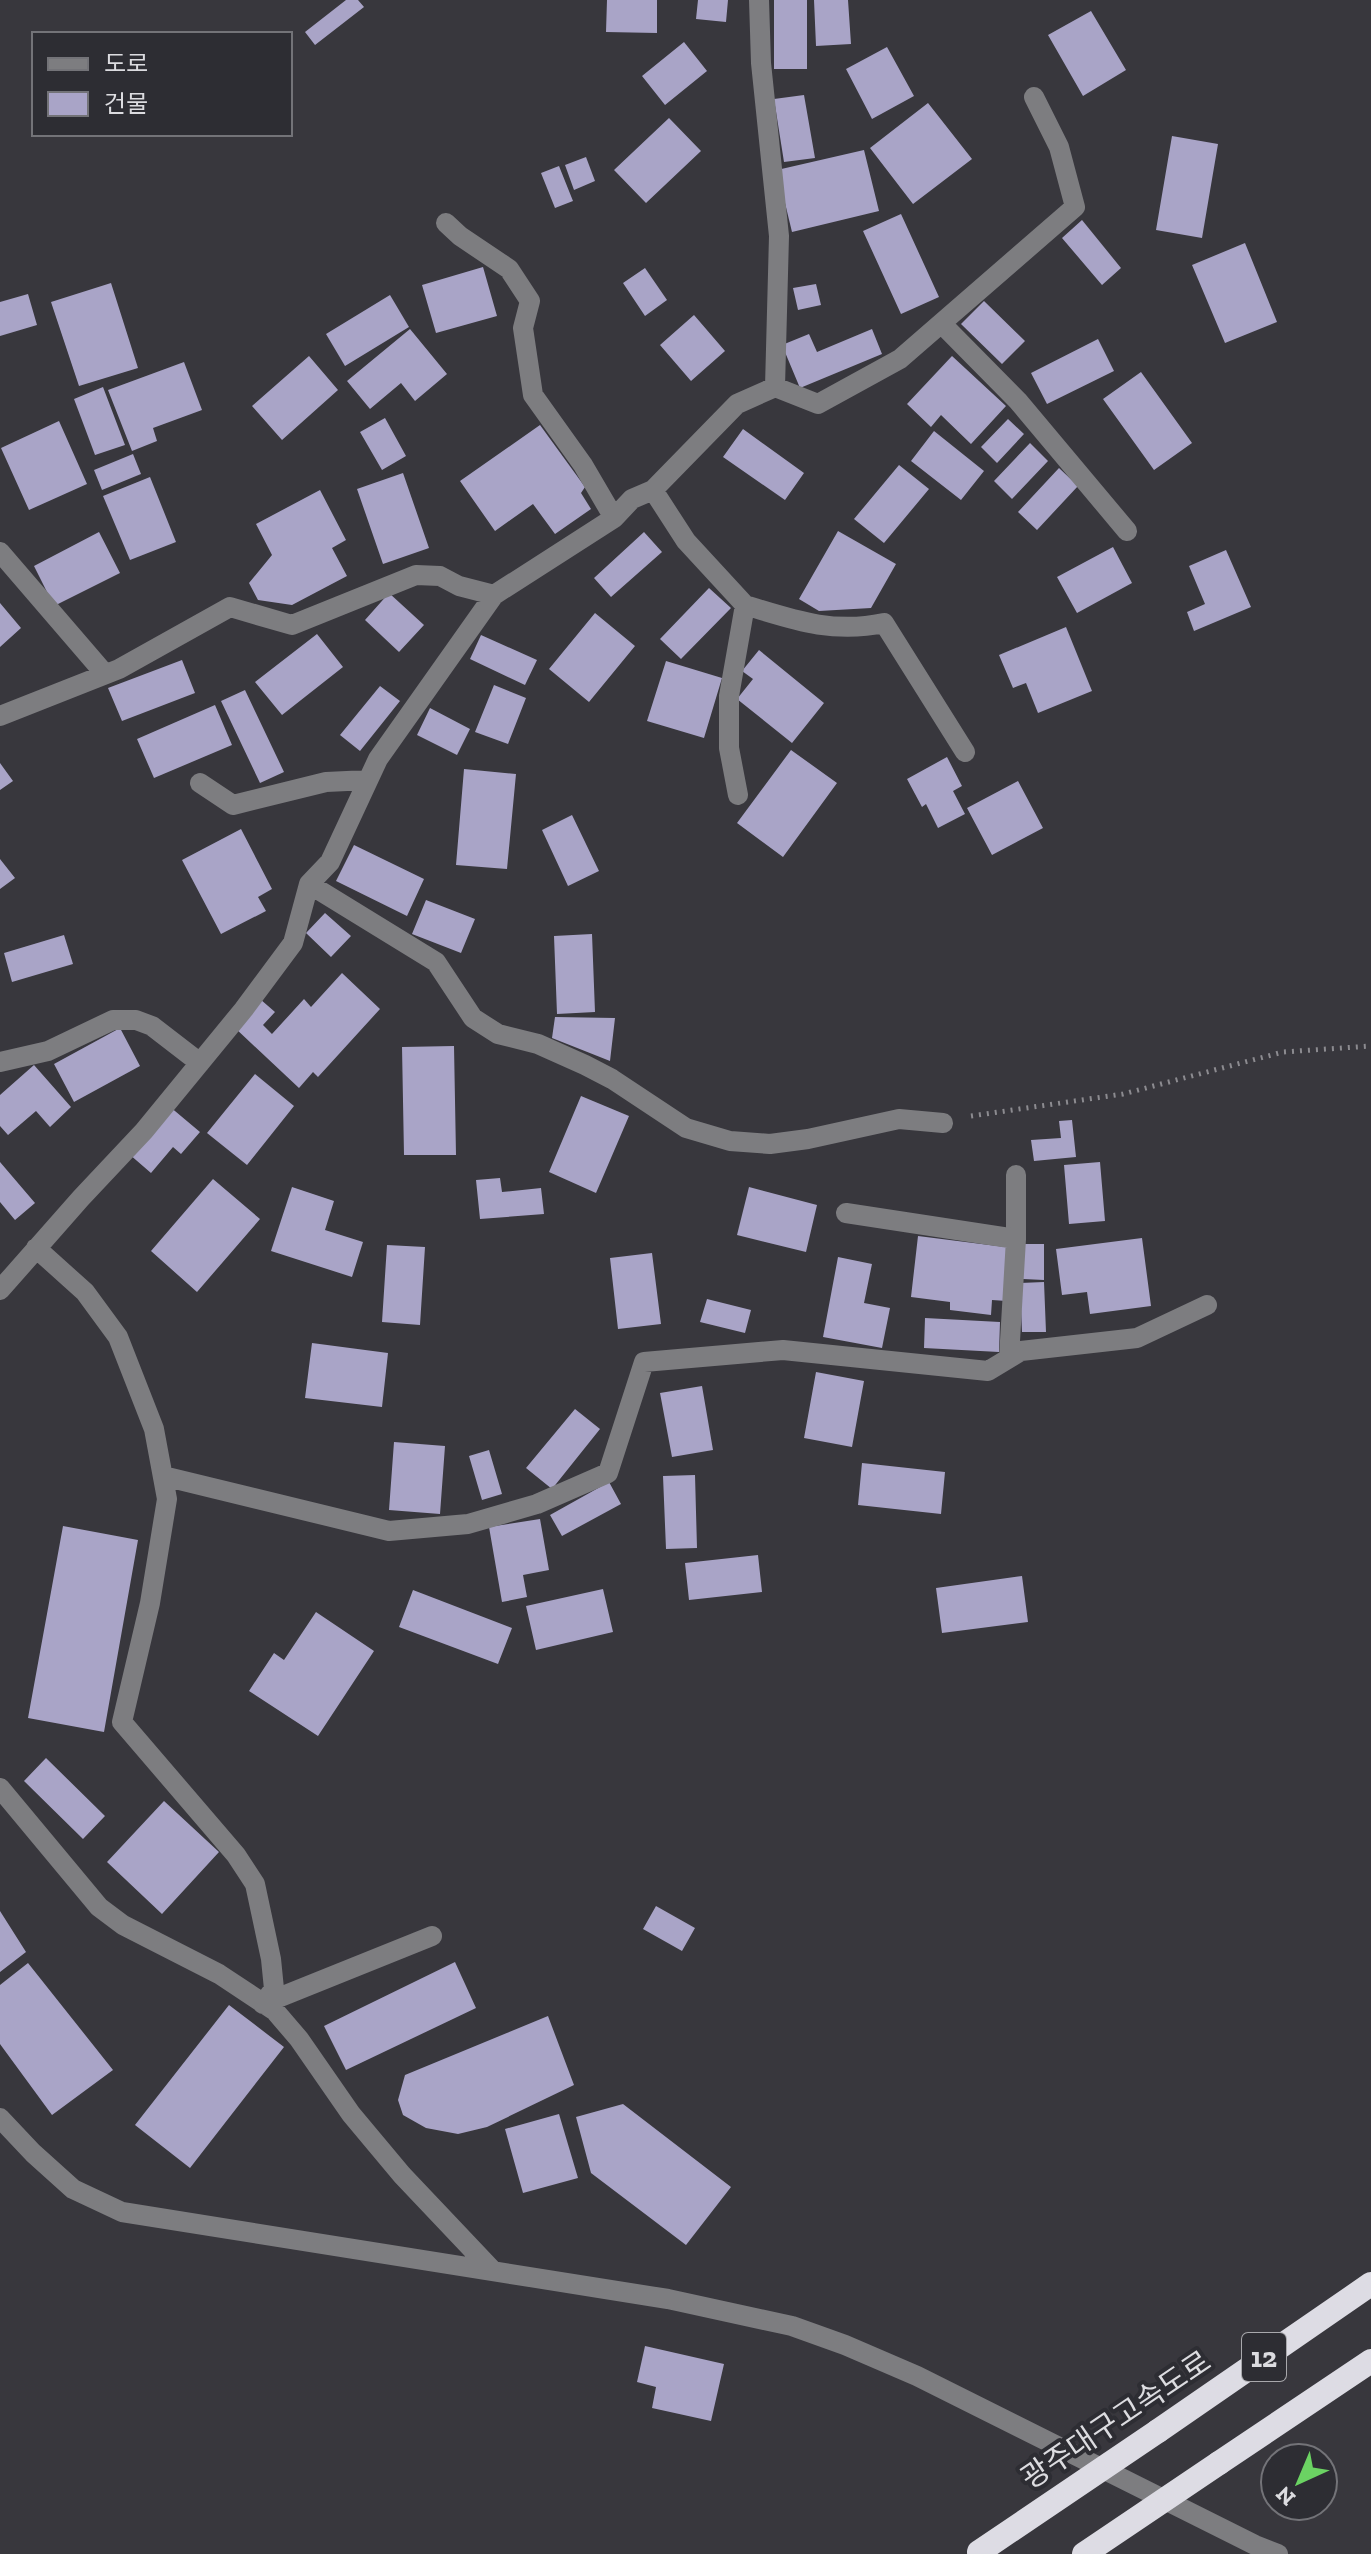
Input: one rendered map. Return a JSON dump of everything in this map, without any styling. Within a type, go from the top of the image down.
[{"type":"highway","name":"광주대구고속도로","points":[[978,2553],[1371,2284]]},
{"type":"highway","name":"12","points":[[1084,2554],[1371,2361]]},
{"type":"street","points":[[759,0],[761,63],[779,236],[775,387]]},
{"type":"street","points":[[0,1290],[144,1131],[293,943],[309,884],[330,862],[378,759],[494,595],[614,518],[632,499],[653,490],[737,404],[775,387],[818,404],[900,359],[1075,207],[1059,147],[1034,97]]},
{"type":"street","points":[[446,223],[509,269],[530,301],[523,328],[533,395],[583,465],[614,518]]},
{"type":"street","points":[[942,324],[1018,401],[1127,531]]},
{"type":"street","points":[[653,490],[686,541],[745,605],[808,624],[859,628],[884,623],[965,752]]},
{"type":"street","points":[[0,552],[105,674]]},
{"type":"street","points":[[0,716],[105,674],[230,607],[292,625],[416,575],[440,576],[459,586],[494,595]]},
{"type":"street","points":[[738,795],[729,748],[729,696],[745,605]]},
{"type":"street","points":[[200,783],[233,805],[326,782],[368,780]]},
{"type":"street","points":[[309,884],[436,962],[473,1018],[498,1034],[538,1044],[585,1065],[612,1079],[686,1128],[730,1141],[770,1144],[820,1137],[899,1119],[943,1123]]},
{"type":"street","points":[[0,1062],[48,1051],[113,1020],[136,1020],[152,1026],[200,1063]]},
{"type":"street","points":[[1009,1358],[1016,1239],[1016,1175]]},
{"type":"street","points":[[846,1213],[1016,1239]]},
{"type":"street","points":[[36,1248],[85,1292],[118,1337],[154,1429],[167,1499],[150,1603],[122,1722],[227,1844],[255,1884],[274,1989],[263,2004]]},
{"type":"street","points":[[163,1476],[389,1531],[468,1524],[537,1504],[608,1473],[644,1362],[783,1350],[988,1371],[1021,1351],[1137,1338],[1207,1305]]},
{"type":"street","points":[[0,1788],[99,1907],[123,1925],[219,1974],[275,2011],[299,2039],[351,2114],[402,2175],[492,2270]]},
{"type":"street","points":[[263,2004],[432,1936]]},
{"type":"street","points":[[0,2118],[73,2189],[122,2212],[695,2304],[792,2326],[917,2376],[1278,2554]]},
{"type":"path","points":[[943,1123],[980,1114],[1123,1094],[1283,1052],[1371,1046]]},
{"type":"building","points":[[346,0],[358,0],[364,7],[315,45],[305,32]]},
{"type":"building","points":[[607,0],[657,0],[657,33],[606,32]]},
{"type":"building","points":[[698,0],[728,0],[726,22],[696,19]]},
{"type":"building","points":[[774,0],[807,0],[807,69],[774,69]]},
{"type":"building","points":[[814,0],[848,0],[851,44],[816,46]]},
{"type":"building","points":[[1091,11],[1126,70],[1083,96],[1048,35]]},
{"type":"building","points":[[684,42],[707,71],[665,105],[642,76]]},
{"type":"building","points":[[887,47],[914,96],[872,119],[846,69]]},
{"type":"building","points":[[804,95],[815,158],[784,162],[774,99]]},
{"type":"building","points":[[928,103],[972,159],[913,204],[870,148]]},
{"type":"building","points":[[669,118],[701,151],[646,203],[614,170]]},
{"type":"building","points":[[1172,136],[1218,144],[1202,238],[1156,230]]},
{"type":"building","points":[[864,150],[879,211],[792,232],[777,170]]},
{"type":"building","points":[[586,157],[595,181],[574,190],[565,165]]},
{"type":"building","points":[[559,166],[573,201],[555,208],[541,173]]},
{"type":"building","points":[[901,214],[939,297],[901,314],[863,231]]},
{"type":"building","points":[[1082,220],[1121,268],[1102,285],[1062,238]]},
{"type":"building","points":[[1245,243],[1277,322],[1225,343],[1192,265]]},
{"type":"building","points":[[483,267],[497,316],[436,333],[422,285]]},
{"type":"building","points":[[645,268],[667,300],[645,316],[623,283]]},
{"type":"building","points":[[111,283],[138,368],[79,386],[51,302]]},
{"type":"building","points":[[816,284],[821,305],[798,310],[793,288]]},
{"type":"building","points":[[28,294],[37,325],[0,336],[0,302]]},
{"type":"building","points":[[390,295],[409,327],[345,366],[326,334]]},
{"type":"building","points":[[984,301],[1025,341],[1002,364],[961,324]]},
{"type":"building","points":[[694,315],[725,351],[691,381],[660,345]]},
{"type":"building","points":[[410,329],[447,374],[415,401],[401,383],[370,409],[347,381]]},
{"type":"building","points":[[872,329],[882,354],[800,388],[782,345],[809,334],[817,352]]},
{"type":"building","points":[[1098,339],[1114,371],[1047,404],[1031,373]]},
{"type":"building","points":[[309,356],[338,390],[282,440],[252,406]]},
{"type":"building","points":[[952,356],[1006,406],[971,444],[941,415],[931,427],[907,404]]},
{"type":"building","points":[[184,362],[202,410],[153,428],[157,441],[132,451],[108,390]]},
{"type":"building","points":[[1141,372],[1192,443],[1154,470],[1103,399]]},
{"type":"building","points":[[103,387],[125,445],[95,455],[74,399]]},
{"type":"building","points":[[385,418],[406,456],[382,470],[360,432]]},
{"type":"building","points":[[1008,419],[1024,434],[997,463],[981,447]]},
{"type":"building","points":[[59,421],[87,484],[29,510],[1,448]]},
{"type":"building","points":[[540,425],[585,487],[581,493],[591,509],[555,534],[533,504],[495,531],[460,481]]},
{"type":"building","points":[[743,429],[804,473],[785,500],[723,457]]},
{"type":"building","points":[[934,431],[984,471],[961,500],[911,461]]},
{"type":"building","points":[[1030,443],[1048,461],[1012,499],[994,481]]},
{"type":"building","points":[[133,454],[141,474],[102,490],[94,470]]},
{"type":"building","points":[[899,465],[929,489],[884,543],[854,519]]},
{"type":"building","points":[[1059,468],[1078,486],[1037,530],[1018,512]]},
{"type":"building","points":[[403,473],[429,548],[383,564],[357,489]]},
{"type":"building","points":[[150,477],[176,542],[130,560],[103,496]]},
{"type":"building","points":[[320,490],[346,540],[332,548],[347,576],[292,605],[258,600],[249,583],[272,555],[256,524]]},
{"type":"building","points":[[838,531],[896,564],[871,608],[819,611],[799,599]]},
{"type":"building","points":[[99,532],[120,573],[54,606],[34,566]]},
{"type":"building","points":[[644,532],[662,552],[611,597],[594,578]]},
{"type":"building","points":[[1113,547],[1132,583],[1077,613],[1057,577]]},
{"type":"building","points":[[1226,550],[1251,607],[1194,631],[1187,612],[1205,604],[1189,566]]},
{"type":"building","points":[[709,588],[731,608],[681,659],[660,639]]},
{"type":"building","points":[[389,593],[424,625],[399,652],[365,620]]},
{"type":"building","points":[[0,603],[21,628],[0,647]]},
{"type":"building","points":[[595,613],[635,646],[589,702],[549,669]]},
{"type":"building","points":[[1066,627],[1092,691],[1038,713],[1026,683],[1013,688],[999,655]]},
{"type":"building","points":[[317,634],[343,667],[282,715],[255,682]]},
{"type":"building","points":[[481,635],[537,660],[525,685],[470,659]]},
{"type":"building","points":[[759,650],[824,703],[792,743],[737,699],[753,679],[742,671]]},
{"type":"building","points":[[182,660],[195,693],[122,721],[108,688]]},
{"type":"building","points":[[666,661],[722,678],[704,738],[647,721]]},
{"type":"building","points":[[494,685],[526,698],[508,744],[475,732]]},
{"type":"building","points":[[380,686],[400,701],[360,751],[340,735]]},
{"type":"building","points":[[245,690],[284,772],[260,783],[221,701]]},
{"type":"building","points":[[215,705],[232,745],[154,778],[137,739]]},
{"type":"building","points":[[430,708],[470,729],[457,755],[417,735]]},
{"type":"building","points":[[791,750],[837,783],[783,857],[737,823]]},
{"type":"building","points":[[947,757],[962,786],[953,791],[965,814],[938,828],[926,804],[922,807],[907,779]]},
{"type":"building","points":[[0,763],[13,781],[0,790]]},
{"type":"building","points":[[464,769],[516,774],[507,869],[456,865]]},
{"type":"building","points":[[1018,781],[1043,828],[992,855],[967,808]]},
{"type":"building","points":[[572,815],[599,871],[568,886],[542,830]]},
{"type":"building","points":[[241,829],[272,889],[258,897],[266,911],[221,934],[182,860]]},
{"type":"building","points":[[354,845],[424,879],[407,916],[336,881]]},
{"type":"building","points":[[0,859],[15,878],[0,889]]},
{"type":"building","points":[[426,900],[475,919],[461,953],[412,934]]},
{"type":"building","points":[[325,913],[351,936],[331,957],[306,933]]},
{"type":"building","points":[[592,934],[595,1012],[557,1014],[554,936]]},
{"type":"building","points":[[64,935],[73,964],[12,982],[4,953]]},
{"type":"building","points":[[342,973],[380,1009],[318,1077],[313,1072],[299,1088],[234,1027],[260,999],[275,1012],[263,1025],[272,1034],[304,999],[311,1007]]},
{"type":"building","points":[[555,1017],[615,1018],[610,1061],[552,1038]]},
{"type":"building","points":[[120,1028],[140,1066],[74,1102],[54,1064]]},
{"type":"building","points":[[454,1046],[456,1155],[404,1155],[402,1047]]},
{"type":"building","points":[[34,1065],[71,1107],[50,1127],[36,1111],[8,1135],[0,1126],[0,1095]]},
{"type":"building","points":[[255,1074],[294,1106],[247,1165],[207,1133]]},
{"type":"building","points":[[581,1096],[629,1116],[596,1193],[549,1172]]},
{"type":"building","points":[[169,1106],[200,1132],[181,1154],[173,1147],[151,1173],[129,1154]]},
{"type":"building","points":[[1072,1120],[1076,1157],[1034,1161],[1031,1140],[1061,1138],[1059,1121]]},
{"type":"building","points":[[0,1162],[35,1203],[15,1220],[0,1202]]},
{"type":"building","points":[[1100,1162],[1105,1221],[1069,1224],[1064,1165]]},
{"type":"building","points":[[500,1178],[502,1192],[541,1188],[544,1214],[480,1219],[476,1180]]},
{"type":"building","points":[[213,1179],[260,1219],[197,1292],[151,1251]]},
{"type":"building","points":[[292,1187],[334,1201],[325,1230],[363,1242],[352,1277],[271,1251]]},
{"type":"building","points":[[749,1187],[817,1205],[806,1252],[737,1235]]},
{"type":"building","points":[[918,1236],[1013,1248],[1007,1301],[992,1300],[991,1315],[950,1310],[950,1302],[911,1297]]},
{"type":"building","points":[[1142,1238],[1151,1306],[1090,1314],[1087,1292],[1062,1295],[1056,1249]]},
{"type":"building","points":[[1023,1244],[1044,1244],[1044,1280],[1023,1279]]},
{"type":"building","points":[[387,1245],[425,1247],[420,1325],[382,1322]]},
{"type":"building","points":[[652,1253],[661,1324],[618,1329],[610,1258]]},
{"type":"building","points":[[838,1257],[872,1264],[864,1303],[890,1308],[882,1348],[823,1337]]},
{"type":"building","points":[[1044,1282],[1046,1332],[1022,1332],[1020,1283]]},
{"type":"building","points":[[707,1299],[751,1310],[745,1333],[700,1322]]},
{"type":"building","points":[[925,1318],[1000,1322],[999,1352],[924,1348]]},
{"type":"building","points":[[312,1343],[388,1353],[382,1407],[305,1398]]},
{"type":"building","points":[[816,1372],[864,1381],[852,1447],[804,1438]]},
{"type":"building","points":[[702,1386],[713,1450],[672,1457],[660,1393]]},
{"type":"building","points":[[575,1409],[600,1429],[552,1489],[526,1468]]},
{"type":"building","points":[[394,1442],[445,1446],[440,1514],[389,1510]]},
{"type":"building","points":[[489,1450],[502,1494],[482,1500],[469,1456]]},
{"type":"building","points":[[862,1463],[945,1472],[941,1514],[858,1505]]},
{"type":"building","points":[[695,1475],[697,1548],[666,1549],[663,1476]]},
{"type":"building","points":[[609,1482],[621,1504],[562,1536],[550,1515]]},
{"type":"building","points":[[540,1519],[549,1570],[523,1575],[527,1597],[502,1602],[489,1527]]},
{"type":"building","points":[[63,1526],[138,1540],[104,1732],[28,1718]]},
{"type":"building","points":[[758,1555],[762,1592],[689,1600],[685,1563]]},
{"type":"building","points":[[1022,1576],[1028,1622],[942,1633],[936,1588]]},
{"type":"building","points":[[603,1589],[613,1632],[536,1650],[526,1606]]},
{"type":"building","points":[[413,1590],[512,1628],[498,1664],[399,1627]]},
{"type":"building","points":[[316,1612],[374,1651],[318,1736],[249,1691],[274,1653],[284,1660]]},
{"type":"building","points":[[46,1758],[105,1816],[83,1839],[24,1781]]},
{"type":"building","points":[[164,1801],[219,1852],[162,1914],[107,1862]]},
{"type":"building","points":[[656,1906],[695,1928],[682,1951],[643,1929]]},
{"type":"building","points":[[0,1911],[26,1952],[0,1972]]},
{"type":"building","points":[[455,1962],[476,2008],[346,2070],[324,2026]]},
{"type":"building","points":[[28,1963],[113,2070],[52,2115],[0,2044],[0,1985]]},
{"type":"building","points":[[229,2005],[284,2047],[190,2168],[135,2125]]},
{"type":"building","points":[[548,2016],[574,2085],[487,2127],[458,2134],[426,2128],[403,2115],[398,2100],[405,2075]]},
{"type":"building","points":[[623,2104],[731,2187],[686,2245],[591,2173],[576,2117]]},
{"type":"building","points":[[559,2114],[578,2178],[523,2193],[505,2129]]},
{"type":"building","points":[[645,2346],[724,2364],[711,2421],[652,2408],[656,2387],[637,2382]]}]
